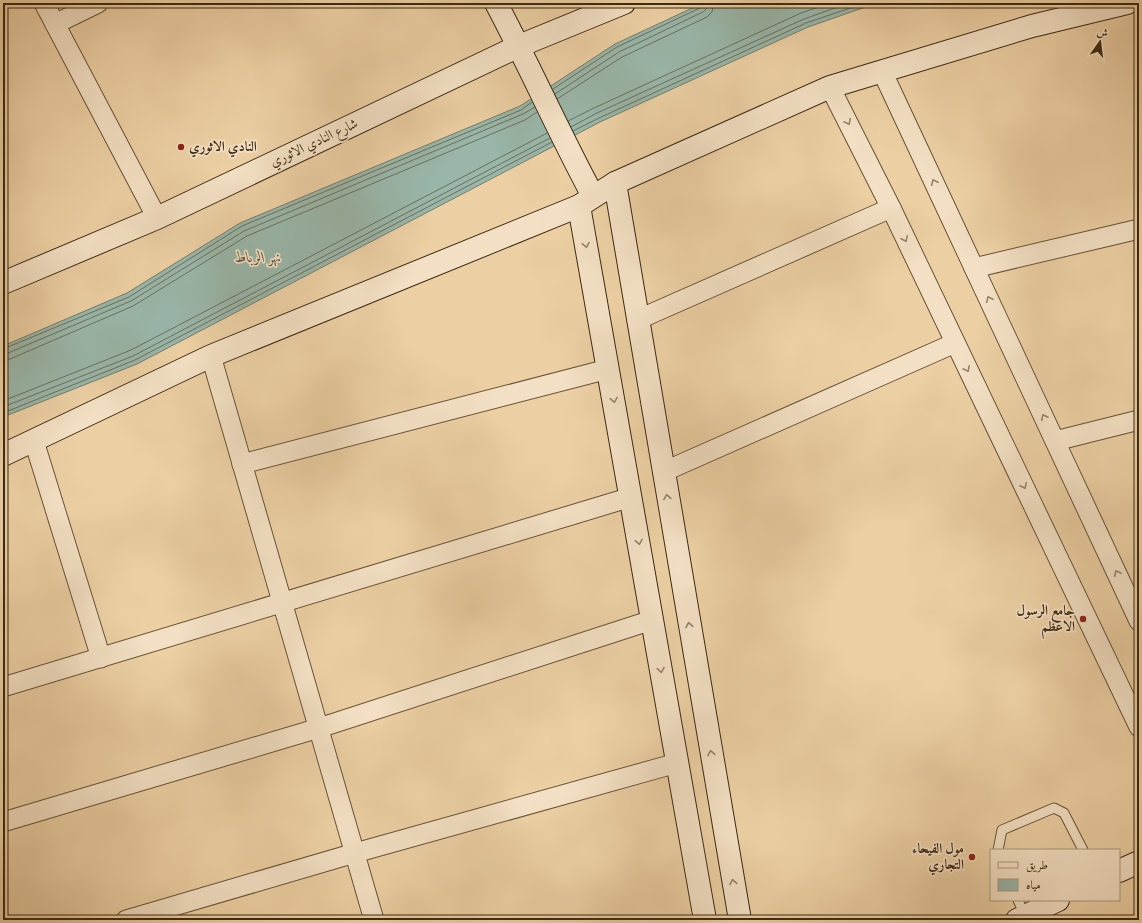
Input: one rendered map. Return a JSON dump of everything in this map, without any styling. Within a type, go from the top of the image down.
[{"type":"street","points":[[44,3],[157,218]]},
{"type":"street","points":[[56,24],[98,3]]},
{"type":"street","points":[[496,3],[580,170],[586,201],[608,370],[681,785],[701,919]]},
{"type":"street","name":"شارع النادي الاثوري","points":[[3,282],[157,218],[624,3]]},
{"type":"street","points":[[3,455],[211,356],[586,201],[615,183],[830,87],[1032,26],[1126,3]]},
{"type":"street","points":[[882,71],[1055,441],[1135,601],[1139,621]]},
{"type":"street","points":[[830,87],[891,208],[1139,727]]},
{"type":"street","points":[[615,183],[637,320],[740,920]]},
{"type":"street","points":[[637,320],[891,208]]},
{"type":"street","points":[[974,268],[1139,229]]},
{"type":"street","points":[[663,472],[955,343]]},
{"type":"street","points":[[211,356],[374,920]]},
{"type":"street","points":[[242,464],[608,370]]},
{"type":"street","points":[[1055,441],[1139,420]]},
{"type":"street","points":[[34,441],[100,658]]},
{"type":"street","points":[[3,687],[631,497]]},
{"type":"street","points":[[3,822],[319,728],[652,620]]},
{"type":"street","points":[[126,920],[355,853],[677,763]]},
{"type":"street","points":[[681,785],[716,779]]},
{"type":"street","points":[[1120,871],[1139,862]]},
{"type":"street","points":[[1020,912],[1055,901]]},
{"type":"lane","points":[[998,849],[1002,830],[1054,808],[1064,813],[1082,849]]},
{"type":"water","name":"نهر الرباط","points":[[703,3],[877,3],[808,27],[600,122],[137,364],[3,417],[3,346],[127,293],[240,223],[520,106],[615,44]]},
{"type":"place","name":"النادي الاثوري","points":[[181,147]]},
{"type":"place","name":"جامع الرسول الاعظم","points":[[1083,619]]},
{"type":"place","name":"مول الفيحاء التجاري","points":[[972,857]]}]
